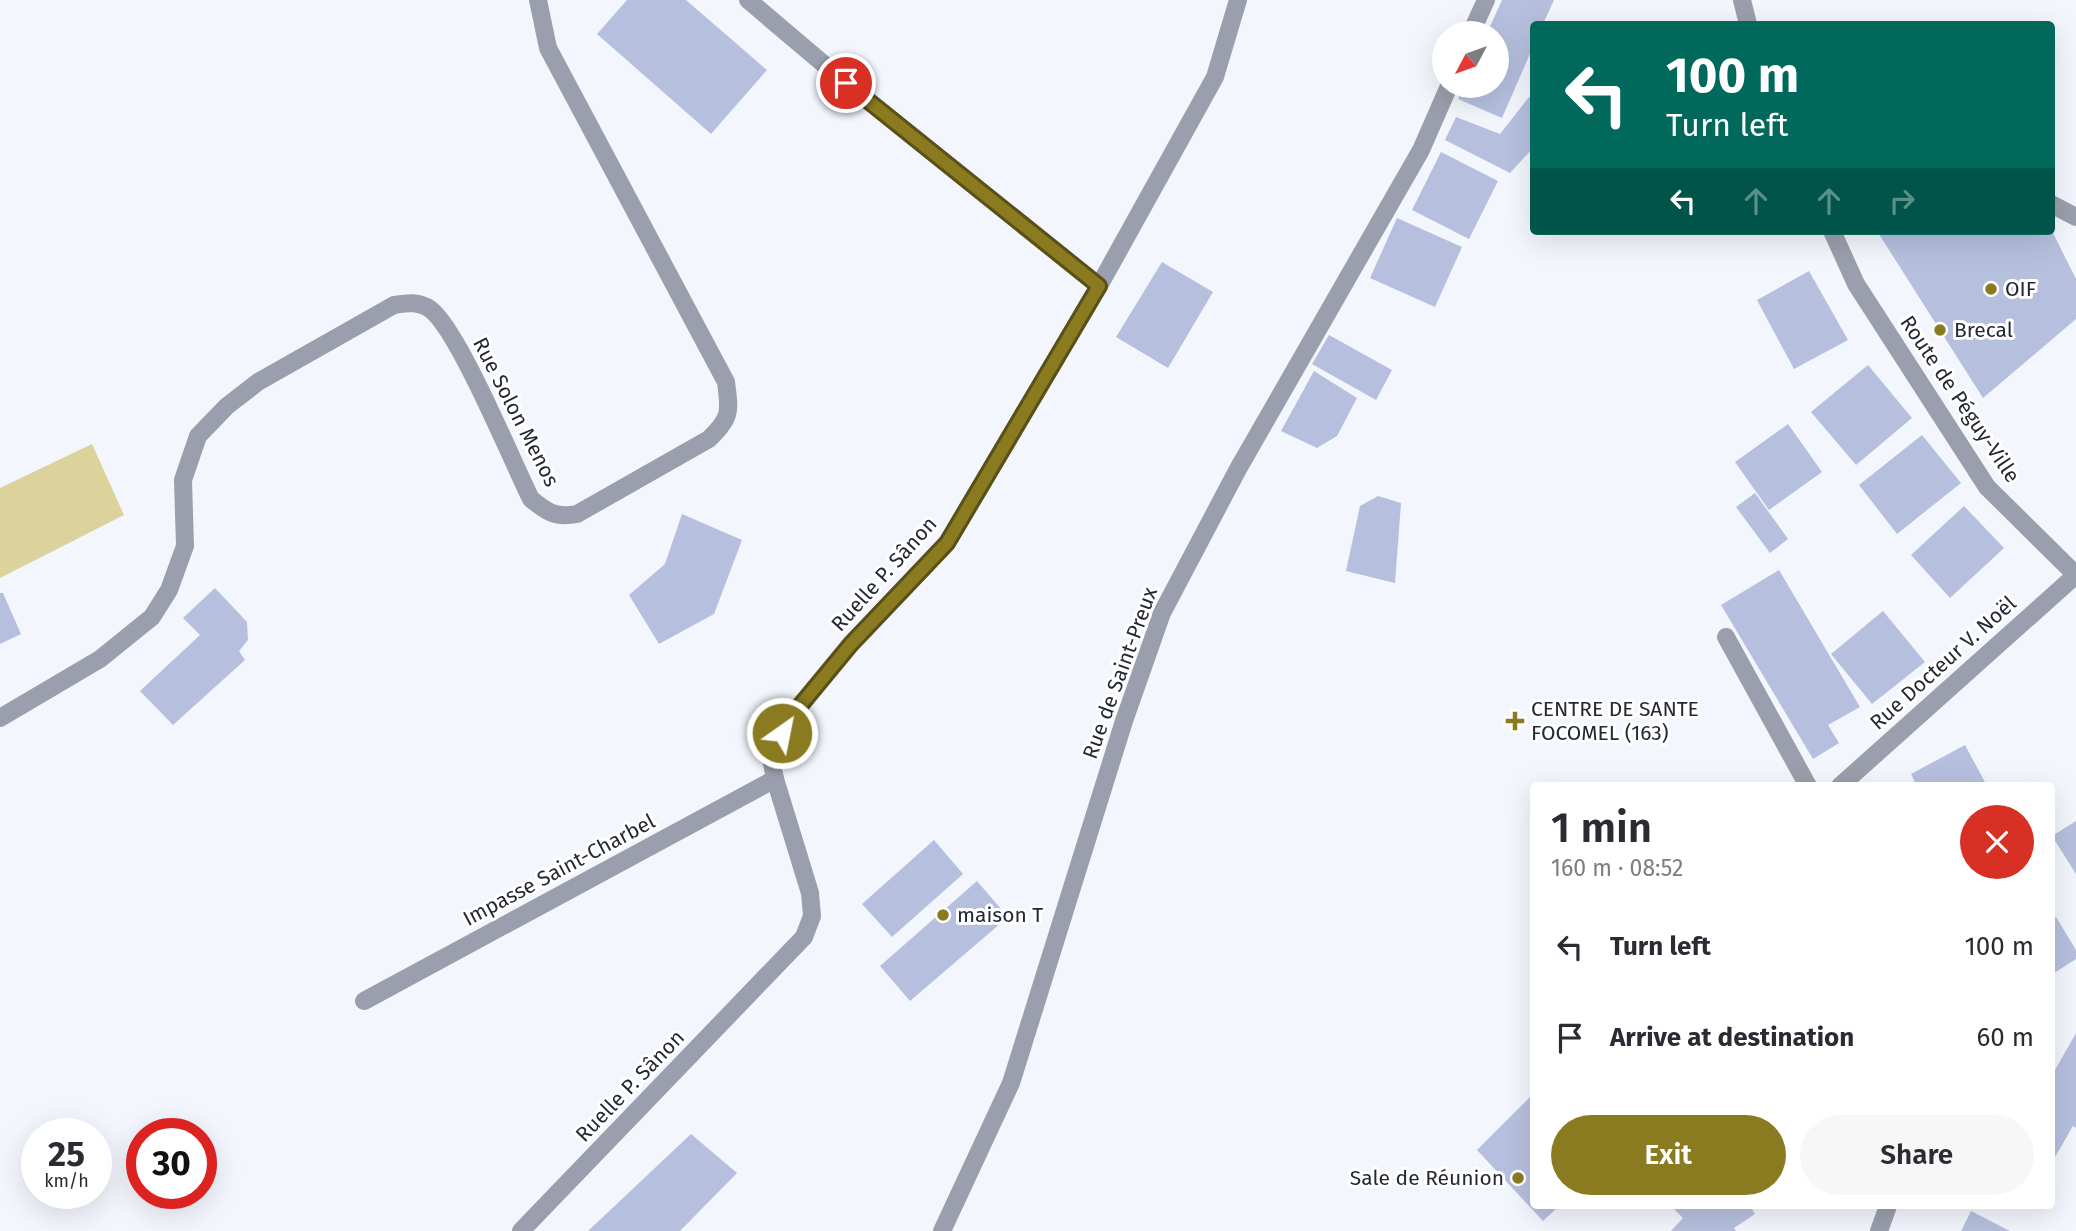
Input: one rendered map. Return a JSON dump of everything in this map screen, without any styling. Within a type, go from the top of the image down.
[{"type":"street","name":"Rue Solon Menos","points":[[0,718],[100,659],[152,617],[169,590],[185,546],[183,480],[198,436],[227,406],[258,382],[394,305],[414,302],[431,309],[453,337],[531,499],[549,514],[577,514],[709,439],[724,425],[730,411],[726,382],[548,48],[538,0]]},
{"type":"street","points":[[748,0],[846,83],[1099,286]]},
{"type":"street","name":"Ruelle P. Sânon","points":[[521,1231],[804,937],[812,916],[810,893],[775,779],[770,753],[794,713],[851,644],[947,543],[1099,286],[1215,77],[1238,0]]},
{"type":"street","points":[[1476,21],[1486,0]]},
{"type":"street","points":[[1742,0],[1747,21]]},
{"type":"street","name":"Rue de Saint-Preux","points":[[942,1231],[1011,1083],[1120,734],[1162,612],[1238,469],[1421,150],[1444,98]]},
{"type":"street","points":[[2055,206],[2076,217]]},
{"type":"street","name":"Route de Péguy-Ville","points":[[1834,235],[1856,284],[1987,487],[2076,575]]},
{"type":"street","name":"Rue Docteur V. Noël","points":[[1844,782],[2076,575]]},
{"type":"street","points":[[1726,637],[1806,782]]},
{"type":"street","name":"Impasse Saint-Charbel","points":[[364,1001],[775,779]]},
{"type":"street","points":[[1879,1231],[1887,1209]]},
{"type":"shaded area","points":[[92,444],[124,515],[0,578],[0,488]]},
{"type":"building","points":[[627,0],[686,0],[767,70],[711,134],[597,34]]},
{"type":"building","points":[[1502,0],[1554,0],[1544,21],[1530,21],[1530,54],[1502,118],[1458,99],[1509,98],[1509,21],[1492,21]]},
{"type":"building","points":[[1530,98],[1530,151],[1510,173],[1445,140],[1456,117],[1500,134]]},
{"type":"building","points":[[1441,152],[1498,181],[1469,239],[1412,210]]},
{"type":"building","points":[[1397,218],[1462,247],[1435,307],[1370,278]]},
{"type":"building","points":[[1880,235],[2054,235],[2076,279],[2076,319],[1983,398]]},
{"type":"building","points":[[1162,262],[1213,292],[1168,368],[1116,337]]},
{"type":"building","points":[[1809,271],[1848,340],[1794,369],[1757,300]]},
{"type":"building","points":[[1329,335],[1392,370],[1376,400],[1312,364]]},
{"type":"building","points":[[1868,365],[1912,418],[1856,465],[1811,412]]},
{"type":"building","points":[[1314,371],[1357,398],[1337,436],[1317,448],[1281,431]]},
{"type":"building","points":[[1788,424],[1822,472],[1769,510],[1735,462]]},
{"type":"building","points":[[1922,435],[1961,483],[1897,534],[1859,485]]},
{"type":"building","points":[[1755,493],[1788,539],[1770,553],[1736,507]]},
{"type":"building","points":[[1378,496],[1401,503],[1395,583],[1346,571],[1360,506]]},
{"type":"building","points":[[1964,506],[2004,548],[1950,598],[1911,555]]},
{"type":"building","points":[[682,514],[742,540],[714,614],[659,644],[629,595],[665,564]]},
{"type":"building","points":[[1779,570],[1860,707],[1828,725],[1839,743],[1813,759],[1721,605]]},
{"type":"building","points":[[215,588],[247,622],[248,640],[239,651],[245,660],[173,725],[140,691],[200,635],[183,618]]},
{"type":"building","points":[[0,593],[3,593],[21,634],[0,644]]},
{"type":"building","points":[[1883,611],[1925,662],[1872,704],[1831,654]]},
{"type":"building","points":[[1965,745],[1985,782],[1915,782],[1911,774]]},
{"type":"building","points":[[2076,821],[2076,874],[2055,841],[2055,834]]},
{"type":"building","points":[[934,840],[963,874],[892,937],[862,904]]},
{"type":"building","points":[[977,881],[1008,917],[910,1001],[880,966]]},
{"type":"building","points":[[2055,918],[2076,950],[2076,959],[2055,972]]},
{"type":"building","points":[[2076,1033],[2076,1128],[2073,1126],[2055,1157],[2055,1070]]},
{"type":"building","name":"Sale de Réunion","points":[[1530,1097],[1530,1207],[1477,1150]]},
{"type":"building","points":[[691,1134],[737,1173],[680,1231],[588,1231]]},
{"type":"building","name":"Sale de Réunion","points":[[1532,1209],[1556,1209],[1543,1221]]},
{"type":"building","points":[[1674,1209],[1752,1209],[1755,1214],[1734,1228],[1736,1231],[1671,1231],[1683,1218]]},
{"type":"building","points":[[1971,1211],[2010,1231],[1961,1231]]},
{"type":"place","name":"OIF","points":[[1991,289]]},
{"type":"place","name":"Brecal","points":[[1940,330]]},
{"type":"place","name":"CENTRE DE SANTE FOCOMEL (163)","points":[[1515,721]]},
{"type":"place","name":"maison T","points":[[943,915]]},
{"type":"place","name":"Sale de Réunion","points":[[1518,1178]]},
{"type":"route","points":[[782,733],[794,713],[851,644],[947,543],[1013,437],[1099,286],[846,83]]}]
